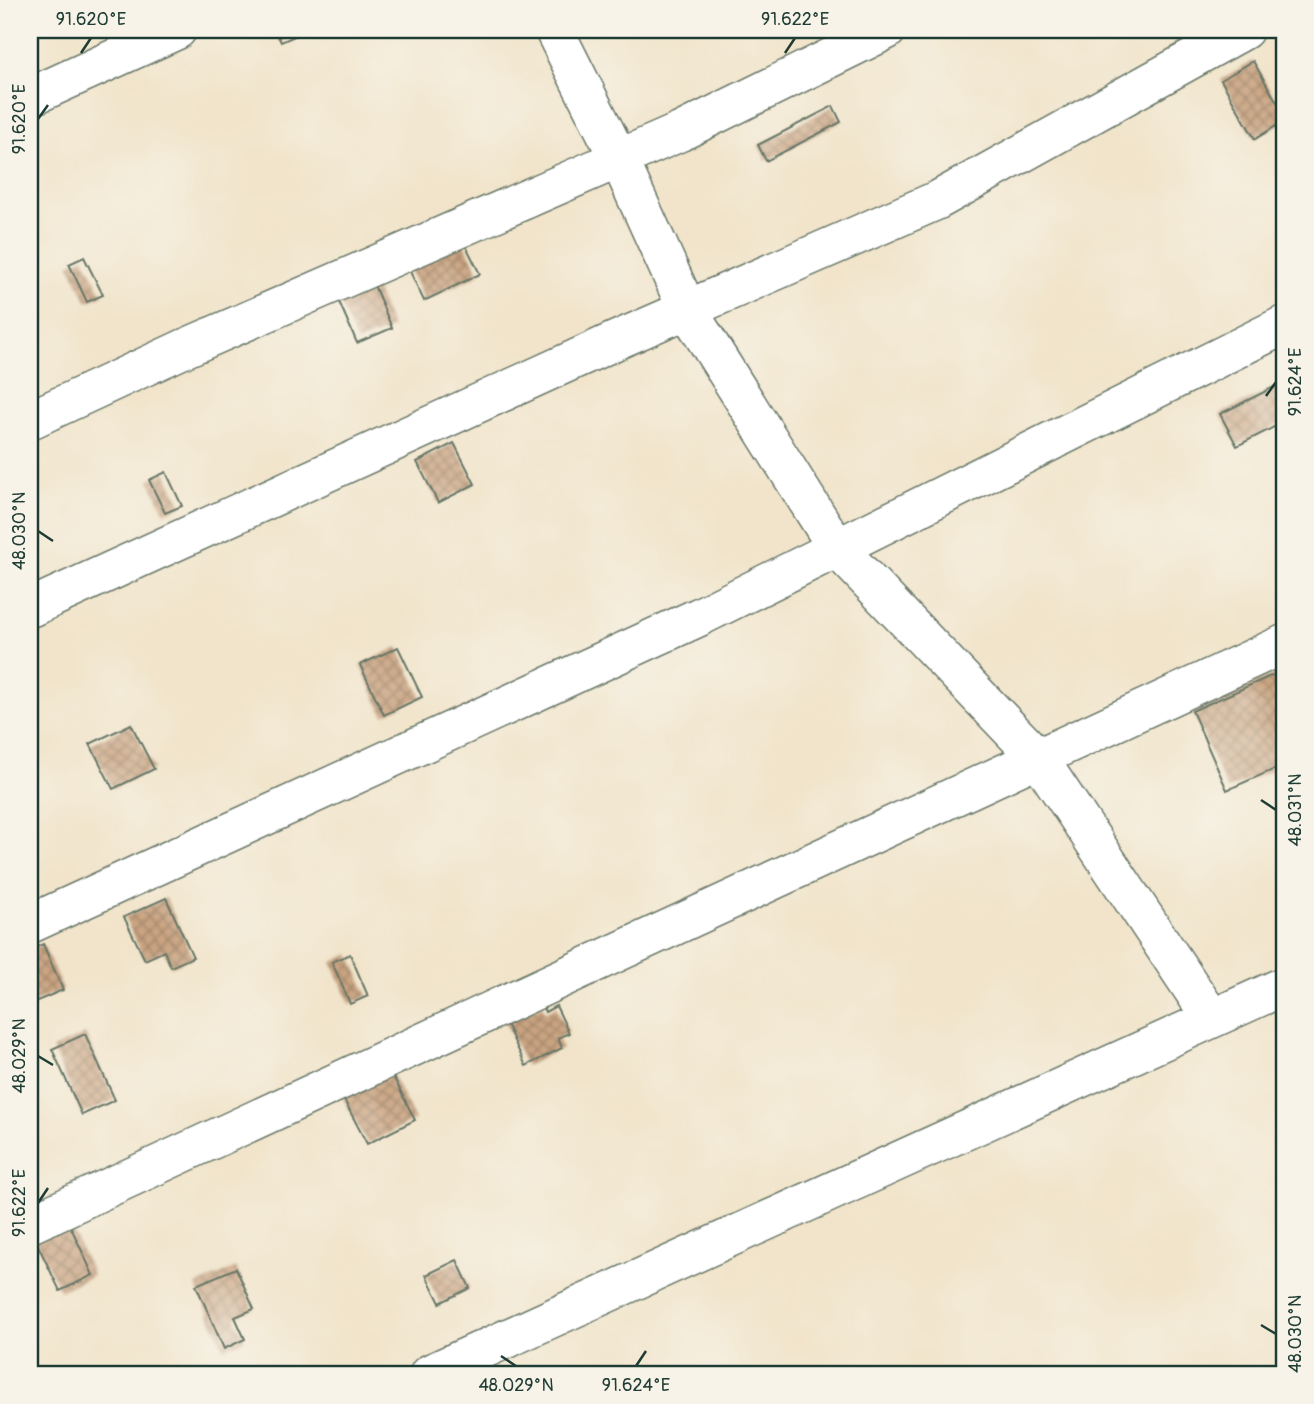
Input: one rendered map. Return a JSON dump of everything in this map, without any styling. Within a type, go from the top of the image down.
[{"type":"street","points":[[30,97],[177,30]]},
{"type":"street","points":[[554,30],[619,159],[687,309],[837,548],[1039,759],[1211,1017]]},
{"type":"street","points":[[30,420],[183,349],[680,132],[887,30]]},
{"type":"street","points":[[30,608],[687,309],[938,200],[1244,30]]},
{"type":"street","points":[[30,924],[699,617],[1284,325]]},
{"type":"street","points":[[30,1224],[1284,645]]},
{"type":"street","points":[[429,1374],[1284,986]]},
{"type":"building","points":[[275,30],[303,30],[304,32],[281,42]]},
{"type":"building","points":[[1253,61],[1284,114],[1284,121],[1255,139],[1221,80]]},
{"type":"building","points":[[833,106],[841,122],[766,161],[758,145]]},
{"type":"building","points":[[461,236],[480,274],[424,301],[406,263]]},
{"type":"building","points":[[84,257],[103,295],[87,302],[69,264]]},
{"type":"building","points":[[373,283],[392,328],[357,343],[337,297]]},
{"type":"building","points":[[1276,386],[1284,403],[1284,422],[1237,446],[1220,414]]},
{"type":"building","points":[[454,443],[475,484],[438,503],[417,462]]},
{"type":"building","points":[[166,472],[182,506],[165,513],[149,480]]},
{"type":"building","points":[[398,647],[422,697],[384,715],[360,665]]},
{"type":"building","points":[[1284,670],[1284,765],[1227,790],[1192,711]]},
{"type":"building","points":[[131,724],[154,769],[113,789],[90,744]]},
{"type":"building","points":[[166,898],[193,957],[171,967],[164,951],[145,960],[124,917]]},
{"type":"building","points":[[43,944],[63,990],[30,1004],[30,950]]},
{"type":"building","points":[[350,954],[368,996],[350,1004],[332,962]]},
{"type":"building","points":[[542,1005],[545,1012],[556,1006],[569,1033],[558,1038],[562,1048],[526,1066],[505,1022]]},
{"type":"building","points":[[85,1034],[115,1100],[82,1115],[52,1049]]},
{"type":"building","points":[[391,1072],[415,1120],[367,1144],[342,1096]]},
{"type":"building","points":[[68,1221],[93,1275],[60,1291],[34,1237]]},
{"type":"building","points":[[457,1260],[470,1288],[440,1303],[426,1275]]},
{"type":"building","points":[[236,1268],[254,1309],[235,1317],[245,1339],[224,1349],[196,1285]]}]
